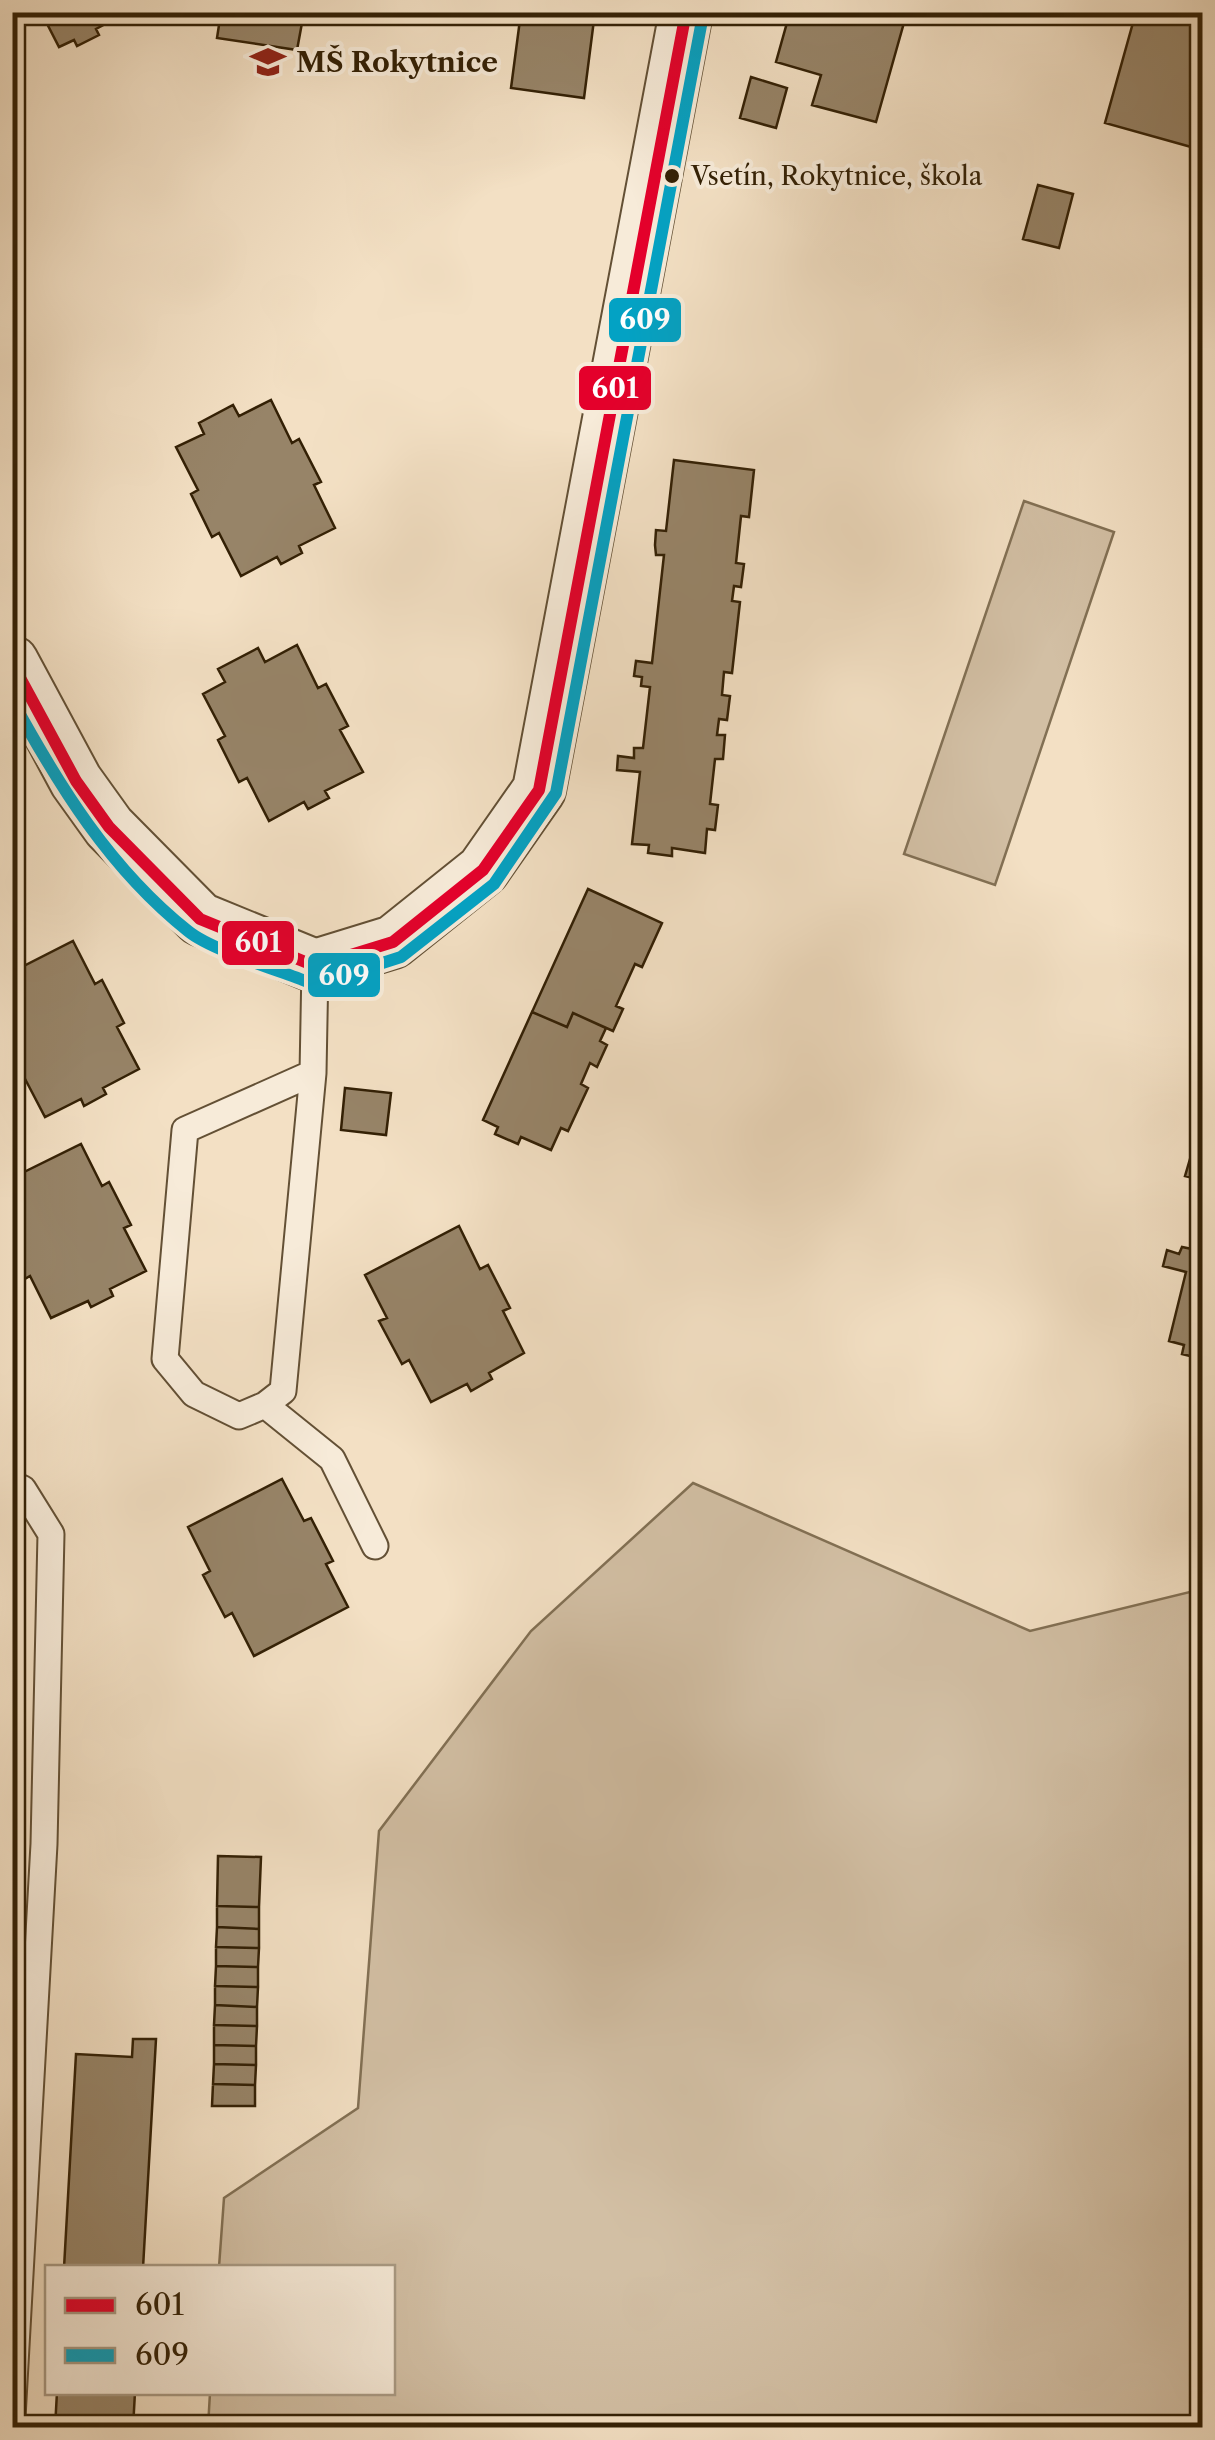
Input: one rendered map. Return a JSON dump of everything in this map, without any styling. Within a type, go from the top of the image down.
[{"type":"street","points":[[12,662],[76,781],[122,840],[200,920],[315,966],[393,942],[483,870],[538,790],[686,12]]},
{"type":"lane","points":[[313,1073],[185,1130],[165,1359],[194,1394],[238,1416],[265,1405],[283,1391],[313,1073],[315,966]]},
{"type":"lane","points":[[265,1405],[332,1458],[375,1546]]},
{"type":"lane","points":[[12,1484],[23,1489],[51,1534],[44,1844],[12,2418]]},
{"type":"shaded area","points":[[1024,501],[1114,532],[995,885],[904,854]]},
{"type":"shaded area","points":[[693,1483],[1030,1631],[1202,1589],[1202,2427],[208,2427],[210,2395],[395,2395],[395,2265],[219,2265],[224,2198],[358,2108],[379,1831],[531,1631]]},
{"type":"building","points":[[41,12],[124,14],[96,29],[99,35],[77,46],[74,40],[59,47]]},
{"type":"building","points":[[221,12],[304,12],[297,50],[217,38]]},
{"type":"building","points":[[521,12],[595,12],[584,98],[511,88]]},
{"type":"building","points":[[790,12],[907,12],[876,122],[812,105],[821,75],[776,62]]},
{"type":"building","points":[[1136,12],[1202,12],[1202,150],[1105,123]]},
{"type":"building","points":[[751,77],[787,88],[776,128],[740,118]]},
{"type":"building","points":[[1038,185],[1073,194],[1059,248],[1023,239]]},
{"type":"building","points":[[271,400],[292,443],[299,439],[321,482],[314,485],[335,528],[299,546],[302,553],[281,564],[277,557],[241,576],[219,533],[212,537],[191,494],[198,490],[176,447],[204,434],[199,423],[233,405],[239,416]]},
{"type":"building","points":[[674,460],[754,470],[749,517],[741,516],[736,563],[744,564],[741,587],[734,586],[732,601],[740,602],[732,673],[724,672],[722,695],[730,696],[727,720],[719,719],[717,735],[725,735],[723,759],[715,759],[710,804],[718,805],[715,830],[707,829],[705,853],[672,848],[672,856],[648,853],[649,845],[632,844],[640,772],[617,770],[618,756],[634,758],[634,748],[643,748],[650,687],[641,686],[642,677],[634,676],[636,661],[652,663],[664,555],[656,555],[656,530],[666,531]]},
{"type":"building","points":[[297,645],[318,688],[326,684],[348,726],[340,730],[363,772],[325,791],[329,798],[308,809],[304,802],[269,821],[247,778],[239,782],[218,740],[225,736],[203,694],[225,682],[218,669],[258,648],[265,662]]},
{"type":"building","points":[[588,889],[662,923],[642,967],[635,964],[616,1006],[623,1009],[613,1031],[573,1013],[567,1027],[532,1012]]},
{"type":"building","points":[[73,941],[95,984],[102,980],[124,1023],[117,1027],[139,1069],[103,1088],[106,1094],[84,1106],[81,1099],[45,1117],[23,1075],[16,1078],[12,1072],[12,972]]},
{"type":"building","points":[[532,1012],[567,1027],[573,1013],[606,1028],[600,1041],[607,1045],[597,1067],[590,1063],[581,1084],[588,1088],[568,1131],[561,1128],[551,1150],[521,1137],[518,1144],[495,1134],[498,1127],[483,1120]]},
{"type":"building","points":[[345,1088],[391,1093],[386,1135],[341,1130]]},
{"type":"building","points":[[81,1144],[102,1186],[109,1182],[131,1225],[124,1228],[146,1271],[110,1289],[113,1296],[91,1307],[88,1301],[51,1318],[30,1276],[23,1280],[12,1259],[12,1178]]},
{"type":"building","points":[[1190,1159],[1202,1162],[1202,1188],[1197,1187],[1198,1179],[1185,1176]]},
{"type":"building","points":[[1202,1207],[1202,1359],[1182,1354],[1184,1345],[1169,1341],[1186,1272],[1163,1266],[1167,1250],[1179,1254],[1182,1247],[1192,1249]]},
{"type":"building","points":[[459,1226],[480,1269],[488,1265],[510,1308],[503,1311],[524,1353],[489,1373],[492,1379],[471,1391],[467,1384],[431,1402],[409,1360],[402,1364],[379,1321],[387,1318],[365,1275]]},
{"type":"building","points":[[282,1479],[304,1521],[311,1518],[333,1561],[326,1564],[348,1607],[254,1656],[232,1613],[225,1617],[203,1575],[210,1571],[188,1527]]},
{"type":"building","points":[[218,1856],[261,1857],[259,1907],[217,1906]]},
{"type":"building","points":[[217,1906],[259,1907],[259,1929],[217,1927]]},
{"type":"building","points":[[217,1927],[259,1929],[259,1948],[216,1947]]},
{"type":"building","points":[[216,1947],[259,1948],[258,1967],[216,1966]]},
{"type":"building","points":[[216,1966],[258,1967],[258,1987],[215,1986]]},
{"type":"building","points":[[215,1986],[258,1987],[257,2007],[215,2005]]},
{"type":"building","points":[[215,2005],[257,2007],[257,2026],[214,2025]]},
{"type":"building","points":[[214,2025],[257,2026],[256,2046],[214,2045]]},
{"type":"building","points":[[133,2039],[156,2039],[143,2265],[64,2265],[76,2054],[132,2057]]},
{"type":"building","points":[[214,2045],[256,2046],[256,2065],[214,2064]]},
{"type":"building","points":[[214,2064],[256,2065],[255,2085],[213,2084]]},
{"type":"building","points":[[213,2084],[255,2085],[255,2106],[212,2106]]},
{"type":"building","points":[[57,2395],[135,2395],[133,2428],[55,2428]]},
{"type":"transit line","name":"601","points":[[12,663],[76,781],[109,827],[200,919],[315,966],[393,942],[483,870],[539,790],[686,12]]},
{"type":"transit line","name":"609","points":[[12,700],[68,795],[134,881],[188,931],[245,959],[320,983],[401,957],[494,884],[556,793],[703,15]]},
{"type":"place","name":"MŠ Rokytnice","points":[[268,62]]},
{"type":"place","name":"Vsetín, Rokytnice, škola","points":[[672,176]]}]
